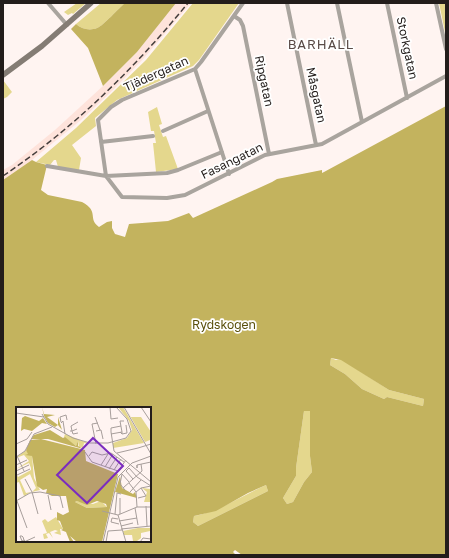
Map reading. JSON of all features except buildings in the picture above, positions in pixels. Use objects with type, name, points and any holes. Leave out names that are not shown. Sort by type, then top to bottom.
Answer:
[{"type":"street","points":[[48,3],[67,25]]},
{"type":"street","points":[[3,75],[42,46],[91,3]]},
{"type":"street","name":"Tjädergatan","points":[[106,176],[98,120],[122,100],[195,69],[243,3]]},
{"type":"street","name":"Måsgatan","points":[[287,3],[316,145]]},
{"type":"street","points":[[337,3],[362,122]]},
{"type":"street","name":"Storkgatan","points":[[387,3],[407,98]]},
{"type":"street","points":[[436,3],[446,49]]},
{"type":"street","name":"Ripgatan","points":[[234,16],[240,20],[243,26],[269,154]]},
{"type":"street","points":[[195,69],[229,174]]},
{"type":"street","name":"Fasangatan","points":[[106,176],[122,197],[167,198],[185,195],[269,154],[322,144],[446,76]]},
{"type":"street","points":[[163,131],[208,111]]},
{"type":"street","points":[[101,142],[153,136]]},
{"type":"street","points":[[46,166],[106,176],[167,173],[222,152]]},
{"type":"shaded area","points":[[77,3],[86,3],[73,14],[68,15],[64,12]]},
{"type":"shaded area","points":[[101,3],[125,3],[100,27],[86,29],[76,24]]},
{"type":"shaded area","points":[[176,3],[191,3],[144,58],[114,89],[81,120],[32,160],[3,180],[3,170],[12,165],[55,130],[103,86],[137,52]]},
{"type":"shaded area","points":[[193,3],[239,3],[199,60],[193,66],[117,100],[95,118],[96,126],[72,145],[81,158],[79,170],[58,167],[56,160],[54,160],[50,165],[36,162],[76,128],[146,60]]},
{"type":"shaded area","points":[[439,3],[446,3],[446,37]]},
{"type":"shaded area","points":[[3,80],[12,92],[3,99]]},
{"type":"shaded area","points":[[157,107],[162,124],[159,125],[163,137],[166,136],[178,169],[156,172],[153,143],[156,143],[154,131],[151,131],[148,112]]},
{"type":"shaded area","points":[[331,358],[336,360],[341,359],[389,390],[424,399],[423,406],[387,397],[384,399],[362,389],[345,374],[330,365]]},
{"type":"shaded area","points":[[304,411],[310,411],[310,456],[312,472],[304,482],[293,502],[287,504],[283,498],[296,476]]},
{"type":"shaded area","points":[[266,485],[268,491],[198,526],[193,522],[194,516],[212,511]]},
{"type":"green space","points":[[125,3],[176,3],[137,52],[103,86],[88,48],[71,29],[76,24],[86,29],[100,27]]},
{"type":"green space","name":"Rydskogen","points":[[446,106],[446,555],[242,555],[235,550],[233,552],[236,555],[3,555],[3,180],[32,160],[47,165],[41,190],[48,195],[82,202],[91,209],[94,221],[99,227],[112,221],[112,228],[115,234],[125,237],[129,224],[168,221],[189,213],[193,218],[277,179],[322,170],[322,173]],"holes":[[[331,358],[341,360],[389,390],[424,399],[423,406],[387,397],[384,399],[362,389],[345,374],[330,365]],[[304,411],[310,411],[310,456],[312,472],[304,482],[293,502],[287,504],[283,498],[296,476]],[[266,485],[268,491],[198,526],[193,522],[194,516],[216,511],[248,493]]]},
{"type":"railway","points":[[3,176],[54,138],[102,96],[146,51],[188,3]]},
{"type":"district","name":"BARHÄLL","points":[[321,44]]}]
